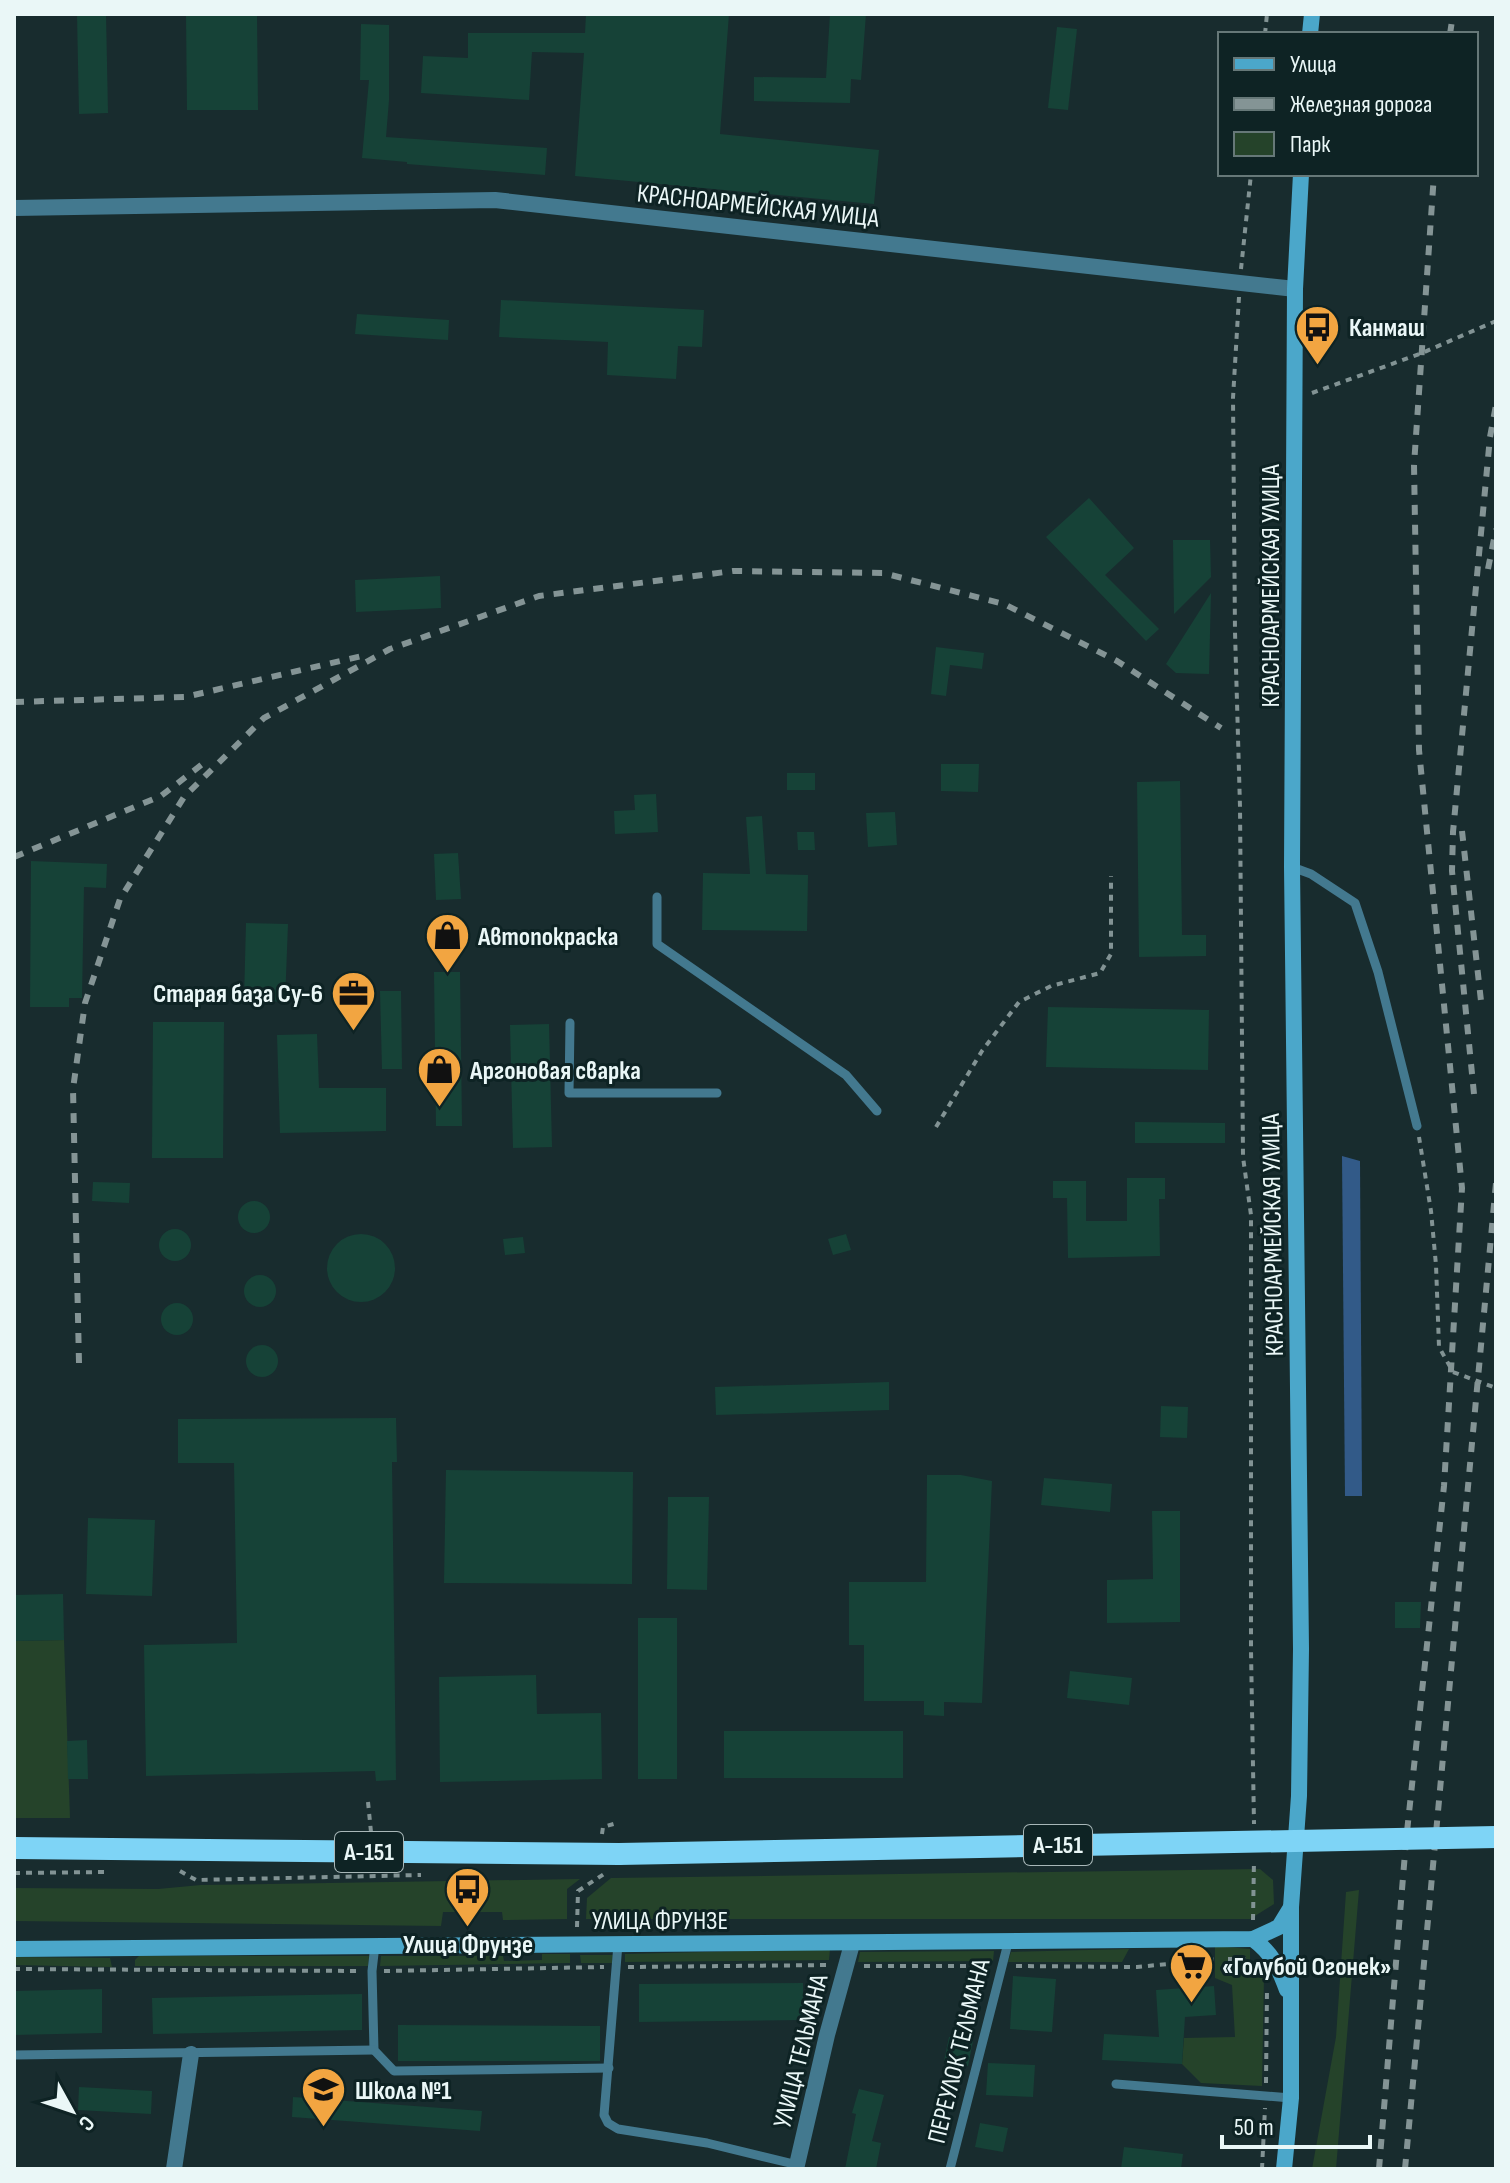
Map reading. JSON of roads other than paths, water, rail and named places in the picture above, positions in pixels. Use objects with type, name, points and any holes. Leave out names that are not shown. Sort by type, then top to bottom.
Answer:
[{"type":"highway","name":"А-151","points":[[14,1848],[619,1854],[1496,1837]]},
{"type":"main road","points":[[1295,289],[1301,176]]},
{"type":"main road","name":"КРАСНОАРМЕЙСКАЯ УЛИЦА","points":[[1284,2169],[1291,2098],[1291,1907],[1299,1796],[1301,1649],[1292,867],[1295,289]]},
{"type":"main road","points":[[1291,1907],[1279,1927],[1253,1939],[1267,1949],[1276,1961],[1291,2000]]},
{"type":"main road","name":"УЛИЦА ФРУНЗЕ","points":[[14,1949],[1253,1939]]},
{"type":"street","name":"КРАСНОАРМЕЙСКАЯ УЛИЦА","points":[[14,208],[495,200],[1295,289]]},
{"type":"street","name":"УЛИЦА ТЕЛЬМАНА","points":[[797,2167],[852,1944]]},
{"type":"street","points":[[174,2169],[191,2054]]},
{"type":"lane","points":[[1292,867],[1311,874],[1355,903],[1378,972],[1417,1126]]},
{"type":"lane","points":[[657,897],[657,944],[846,1075],[877,1111]]},
{"type":"lane","points":[[570,1023],[569,1093],[717,1093]]},
{"type":"lane","name":"ПЕРЕУЛОК ТЕЛЬМАНА","points":[[950,2169],[1008,1943]]},
{"type":"lane","points":[[618,1944],[619,1967],[604,2115],[608,2123],[618,2129],[707,2143],[797,2167]]},
{"type":"lane","points":[[375,1945],[372,1971],[374,2050],[394,2071],[609,2068]]},
{"type":"lane","points":[[14,2055],[374,2050]]},
{"type":"lane","points":[[1116,2084],[1291,2098]]},
{"type":"water","points":[[1342,1156],[1360,1161],[1362,1496],[1345,1496]]},
{"type":"railway","points":[[1450,32],[1453,14]]},
{"type":"railway","points":[[1379,2169],[1406,1841],[1444,1486],[1462,1188],[1419,750],[1414,465],[1434,176]]},
{"type":"railway","points":[[1474,1094],[1452,871],[1453,832],[1490,437],[1496,405]]},
{"type":"railway","points":[[1488,569],[1496,529]]},
{"type":"railway","points":[[79,1363],[73,1089],[85,1003],[120,899],[184,797],[264,718],[390,649],[539,596],[733,571],[883,573],[1004,604],[1117,661],[1221,728]]},
{"type":"railway","points":[[14,702],[185,697],[366,655]]},
{"type":"railway","points":[[14,857],[161,796],[209,759]]},
{"type":"railway","points":[[1462,831],[1481,1001]]},
{"type":"railway","points":[[1405,2169],[1496,1183]]},
{"type":"place","name":"Канмаш","points":[[1318,366]]},
{"type":"place","name":"Автопокраска","points":[[447,975]]},
{"type":"place","name":"Старая база Су-6","points":[[354,1032]]},
{"type":"place","name":"Аргоновая сварка","points":[[439,1109]]},
{"type":"place","name":"Улица Фрунзе","points":[[468,1928]]},
{"type":"place","name":"«Голубой Огонек»","points":[[1191,2005]]},
{"type":"place","name":"Школа №1","points":[[324,2129]]}]
